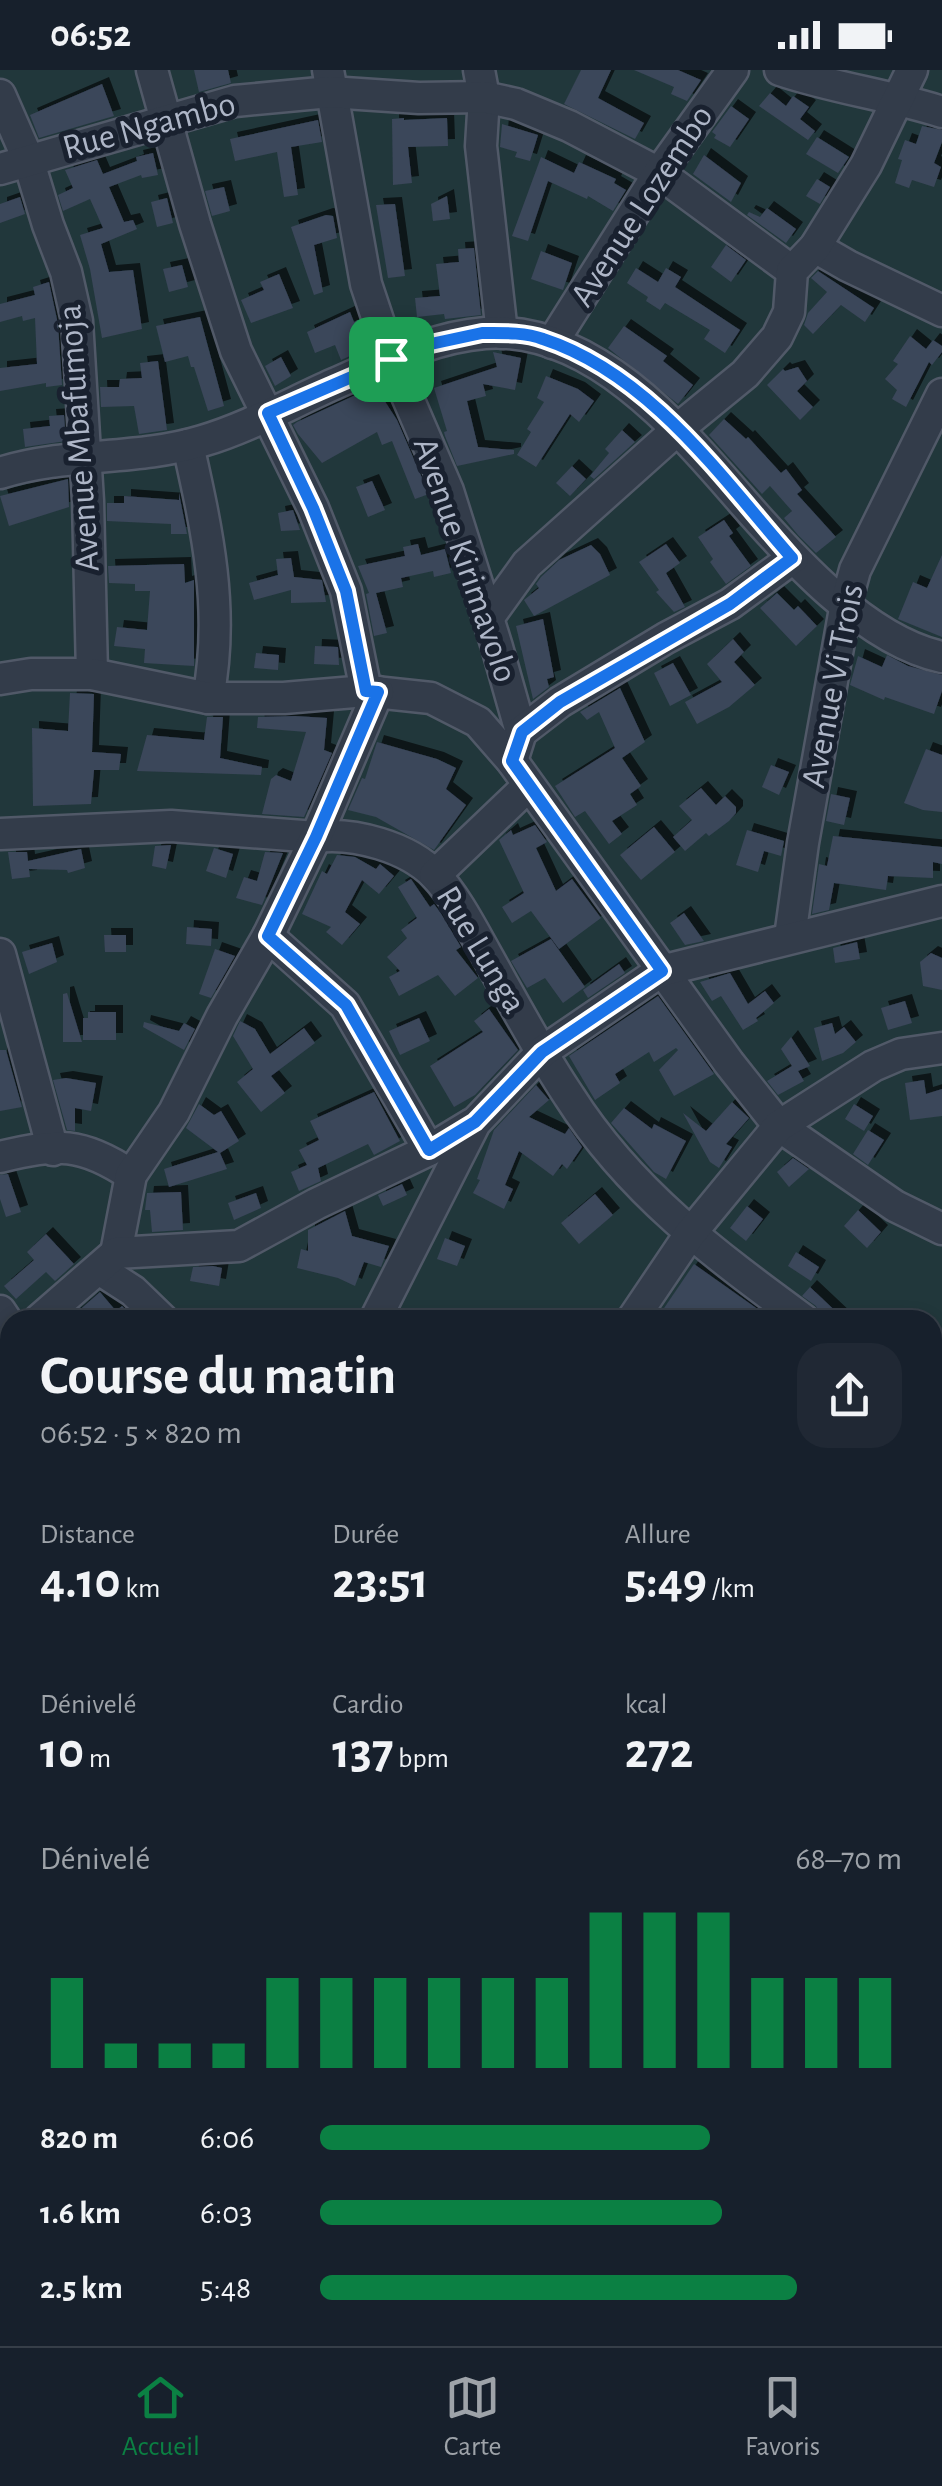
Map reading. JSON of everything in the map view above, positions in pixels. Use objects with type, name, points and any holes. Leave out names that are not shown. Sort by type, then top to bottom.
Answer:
[{"type":"street","points":[[50,1310],[107,1261],[132,1175],[174,1112],[268,936],[316,837],[372,692],[346,591],[313,508],[236,350],[152,70]]},
{"type":"street","name":"Avenue Lozembo","points":[[552,343],[659,173],[733,70]]},
{"type":"street","points":[[780,70],[942,112]]},
{"type":"street","points":[[488,618],[527,564],[745,374],[777,337],[789,312],[792,271],[815,246],[866,165],[912,70]]},
{"type":"street","name":"Rue Ngambo","points":[[14,164],[164,119],[329,81],[419,98],[482,84],[659,173],[792,271]]},
{"type":"street","name":"Avenue Kirimavolo","points":[[329,81],[366,284],[391,359],[448,491],[488,618],[522,732],[519,774]]},
{"type":"street","points":[[482,84],[481,146],[502,333]]},
{"type":"street","name":"Avenue Mbafumoja","points":[[0,95],[14,164],[66,272],[77,321],[92,674]]},
{"type":"street","points":[[815,246],[942,311]]},
{"type":"street","points":[[0,473],[188,445],[426,345],[482,333],[542,338],[606,368],[679,428],[822,587],[892,638],[942,657]]},
{"type":"street","name":"Avenue Vi Trois","points":[[790,937],[802,843],[855,570],[942,394]]},
{"type":"street","points":[[188,445],[215,594],[216,655],[208,698]]},
{"type":"street","points":[[522,732],[560,702],[730,604],[792,558]]},
{"type":"street","points":[[0,679],[32,674],[92,674],[208,698],[372,692],[431,698],[457,708],[478,722],[519,774],[729,1064],[780,1126],[895,1206],[942,1229]]},
{"type":"street","points":[[435,875],[519,774]]},
{"type":"street","name":"Rue Lunga","points":[[0,834],[171,826],[358,837],[392,850],[435,875],[598,1137],[657,1206],[791,1310]]},
{"type":"street","points":[[107,1261],[240,1246],[316,1204],[429,1150],[475,1122],[542,1052],[662,971],[942,901]]},
{"type":"street","points":[[268,936],[346,1005],[429,1150]]},
{"type":"street","points":[[0,954],[53,1150]]},
{"type":"street","points":[[639,1310],[690,1234],[780,1126],[873,1066],[901,1054],[942,1048]]},
{"type":"street","points":[[381,1310],[475,1122]]},
{"type":"street","points":[[0,1158],[78,1147],[103,1156],[132,1175]]},
{"type":"street","points":[[107,1261],[153,1310]]},
{"type":"green space","points":[[0,70],[942,70],[942,1310],[0,1310]]},
{"type":"building","points":[[194,70],[228,70],[231,83],[199,92]]},
{"type":"building","points":[[581,70],[611,70],[598,98],[644,123],[635,139],[564,104]]},
{"type":"building","points":[[634,70],[678,70],[701,80],[687,101],[671,94],[674,87]]},
{"type":"building","points":[[102,84],[114,116],[39,138],[30,115]]},
{"type":"building","points":[[770,93],[786,106],[793,96],[809,107],[800,119],[815,131],[808,140],[759,106]]},
{"type":"building","points":[[731,106],[749,119],[730,147],[714,138],[712,132]]},
{"type":"building","points":[[447,118],[448,146],[408,147],[412,183],[393,185],[392,119]]},
{"type":"building","points":[[318,120],[322,142],[291,147],[298,195],[284,197],[277,152],[235,161],[230,139]]},
{"type":"building","points":[[502,124],[538,135],[530,161],[500,147]]},
{"type":"building","points":[[922,126],[942,130],[934,163],[941,167],[934,187],[912,180],[909,188],[895,183],[902,160],[898,159],[905,140],[916,144]]},
{"type":"building","points":[[817,137],[849,157],[838,173],[806,154]]},
{"type":"building","points":[[153,153],[158,175],[141,175],[109,187],[124,222],[133,220],[137,229],[101,244],[109,272],[133,270],[142,329],[102,338],[80,235],[103,228],[90,199],[63,211],[58,195],[73,188],[65,170],[97,160],[103,174]]},
{"type":"building","points":[[704,155],[741,183],[731,202],[693,174]]},
{"type":"building","points":[[541,157],[574,173],[579,162],[616,179],[614,183],[626,190],[613,211],[588,196],[587,199],[548,181],[528,241],[512,236]]},
{"type":"building","points":[[817,179],[830,187],[820,204],[806,196]]},
{"type":"building","points":[[224,187],[230,211],[212,216],[205,191]]},
{"type":"building","points":[[447,196],[450,219],[433,221],[431,204]]},
{"type":"building","points":[[20,197],[25,214],[0,223],[0,204]]},
{"type":"building","points":[[167,198],[173,223],[157,227],[151,202]]},
{"type":"building","points":[[395,204],[405,276],[388,278],[376,205]]},
{"type":"building","points":[[767,208],[796,229],[786,243],[747,215],[749,212],[760,217]]},
{"type":"building","points":[[333,216],[337,238],[314,245],[323,292],[314,295],[291,227]]},
{"type":"building","points":[[726,245],[746,260],[731,282],[711,267]]},
{"type":"building","points":[[474,248],[481,315],[417,317],[415,298],[440,296],[436,264],[459,262],[458,249]]},
{"type":"building","points":[[541,251],[572,263],[563,290],[531,279]]},
{"type":"building","points":[[182,265],[188,287],[169,292],[163,269]]},
{"type":"building","points":[[636,268],[658,282],[666,268],[681,277],[675,287],[740,330],[725,353],[704,339],[710,330],[665,303],[660,310],[627,283]]},
{"type":"building","points":[[818,271],[874,308],[865,322],[841,305],[813,334],[804,325],[808,313],[827,292],[811,278]]},
{"type":"building","points":[[279,274],[293,308],[251,323],[241,300],[264,290],[260,282]]},
{"type":"building","points":[[49,282],[58,324],[62,385],[46,387],[46,383],[0,391],[0,368],[37,364],[35,318],[23,321],[22,316],[0,322],[0,304],[35,295],[33,287]]},
{"type":"building","points":[[350,312],[354,322],[358,320],[368,348],[341,360],[335,345],[315,353],[307,332]]},
{"type":"building","points":[[200,317],[224,406],[208,411],[188,356],[165,362],[156,326]]},
{"type":"building","points":[[624,326],[667,356],[663,361],[693,385],[678,404],[608,348]]},
{"type":"building","points":[[910,336],[926,349],[933,340],[942,346],[942,352],[932,365],[929,362],[906,407],[892,399],[897,390],[885,379],[898,364],[893,361]]},
{"type":"building","points":[[493,352],[521,358],[515,390],[483,384],[486,396],[467,401],[478,447],[514,450],[514,454],[457,466],[445,436],[447,431],[434,388],[497,367]]},
{"type":"building","points":[[281,357],[291,376],[275,386],[265,366]]},
{"type":"building","points":[[158,361],[167,430],[139,434],[134,406],[101,407],[100,387],[119,387],[120,379],[142,378],[140,363]]},
{"type":"building","points":[[798,367],[807,381],[797,391],[813,407],[800,420],[767,385],[783,369]]},
{"type":"building","points":[[546,376],[578,389],[594,401],[579,422],[570,414],[536,467],[517,455],[544,402],[537,398]]},
{"type":"building","points":[[375,386],[397,420],[429,494],[415,499],[392,441],[382,445],[377,432],[322,463],[293,425]]},
{"type":"building","points":[[64,415],[66,441],[25,447],[23,429],[50,426],[49,416]]},
{"type":"building","points":[[724,419],[748,437],[781,473],[786,469],[802,490],[797,494],[836,537],[816,553],[798,535],[784,518],[792,511],[770,486],[762,494],[709,435]]},
{"type":"building","points":[[622,430],[635,442],[594,479],[590,476],[609,453],[605,449]]},
{"type":"building","points":[[572,466],[586,479],[570,496],[556,483]]},
{"type":"building","points":[[68,479],[69,507],[9,526],[0,496]]},
{"type":"building","points":[[372,481],[385,510],[368,517],[356,487]]},
{"type":"building","points":[[179,493],[187,534],[171,534],[171,524],[107,521],[107,503],[124,503],[124,496],[179,500]]},
{"type":"building","points":[[293,510],[300,530],[281,531],[278,513]]},
{"type":"building","points":[[724,520],[733,533],[729,536],[751,566],[726,584],[698,537]]},
{"type":"building","points":[[418,544],[421,555],[445,549],[451,573],[434,577],[433,571],[401,578],[403,587],[376,593],[387,633],[374,636],[366,594],[369,593],[358,566],[405,556],[403,547]]},
{"type":"building","points":[[666,544],[680,563],[666,573],[685,607],[674,612],[656,592],[659,590],[639,562]]},
{"type":"building","points":[[591,545],[610,575],[534,616],[524,600],[539,588],[536,584],[541,577],[559,560]]},
{"type":"building","points":[[942,555],[942,637],[898,619],[913,582],[927,588]]},
{"type":"building","points":[[291,558],[294,577],[322,580],[326,602],[291,603],[291,590],[254,600],[249,583],[278,575],[276,559]]},
{"type":"building","points":[[184,564],[185,583],[194,580],[194,666],[144,663],[145,649],[114,646],[117,627],[147,630],[150,591],[135,591],[135,584],[109,583],[108,566]]},
{"type":"building","points":[[777,593],[794,610],[798,606],[817,626],[796,646],[760,608]]},
{"type":"building","points":[[543,619],[554,677],[547,679],[549,687],[533,699],[516,626]]},
{"type":"building","points":[[733,639],[744,652],[734,662],[755,685],[729,707],[697,724],[685,702],[722,682],[707,664]]},
{"type":"building","points":[[315,646],[338,647],[339,665],[314,664]]},
{"type":"building","points":[[256,653],[279,655],[278,670],[254,668]]},
{"type":"building","points":[[887,655],[908,666],[942,675],[942,691],[934,714],[885,697],[884,700],[850,685],[858,656],[882,667]]},
{"type":"building","points":[[673,663],[691,695],[670,706],[654,673]]},
{"type":"building","points":[[620,688],[645,742],[622,758],[641,786],[630,794],[637,805],[612,821],[622,834],[609,844],[585,811],[575,817],[555,786],[615,748],[599,712],[587,720],[580,712]]},
{"type":"building","points":[[70,693],[94,694],[92,752],[121,754],[119,770],[94,770],[91,804],[33,806],[32,728],[68,731]]},
{"type":"building","points":[[207,717],[223,717],[220,758],[262,767],[261,775],[137,771],[147,735],[204,740]]},
{"type":"building","points":[[258,717],[327,718],[324,750],[332,753],[304,817],[262,814],[271,779],[276,775],[291,781],[306,732],[257,728]]},
{"type":"building","points":[[377,742],[456,768],[446,789],[466,805],[434,850],[376,817],[348,810],[362,778],[365,779]]},
{"type":"building","points":[[926,749],[942,755],[942,812],[904,803]]},
{"type":"building","points":[[771,765],[789,772],[779,795],[762,787]]},
{"type":"building","points":[[701,788],[716,805],[725,796],[736,807],[736,813],[685,851],[673,837],[692,820],[679,806]]},
{"type":"building","points":[[831,794],[850,798],[844,825],[826,821]]},
{"type":"building","points":[[535,825],[547,842],[536,848],[556,891],[572,879],[601,918],[559,949],[531,911],[512,923],[502,907],[524,893],[499,840],[511,830],[513,835]]},
{"type":"building","points":[[654,827],[675,852],[641,880],[620,855]]},
{"type":"building","points":[[747,830],[784,841],[781,856],[764,851],[758,872],[736,865]]},
{"type":"building","points":[[833,836],[942,847],[942,864],[933,862],[933,878],[888,876],[886,890],[834,883],[829,910],[812,914],[819,864],[827,866]]},
{"type":"building","points":[[171,845],[166,869],[152,866],[155,846]]},
{"type":"building","points":[[214,848],[233,854],[226,878],[206,871]]},
{"type":"building","points":[[81,849],[85,868],[68,873],[29,869],[30,877],[12,879],[8,852],[27,852],[28,861]]},
{"type":"building","points":[[265,852],[283,853],[262,905],[236,898],[244,877],[257,881]]},
{"type":"building","points":[[337,855],[355,857],[376,869],[380,864],[394,876],[379,894],[362,880],[345,912],[360,924],[342,945],[326,932],[331,927],[302,914],[322,871],[327,874]]},
{"type":"building","points":[[411,879],[430,907],[434,904],[440,912],[461,947],[456,950],[478,978],[455,996],[438,975],[399,996],[389,977],[400,971],[387,957],[407,938],[401,930],[417,918],[398,887]]},
{"type":"building","points":[[684,913],[704,941],[685,945],[670,923]]},
{"type":"building","points":[[187,927],[212,929],[211,946],[186,944]]},
{"type":"building","points":[[104,935],[126,935],[126,952],[105,952]]},
{"type":"building","points":[[551,939],[585,987],[563,1003],[545,978],[527,988],[511,961]]},
{"type":"building","points":[[857,942],[860,959],[835,963],[833,948]]},
{"type":"building","points":[[52,943],[57,962],[29,974],[22,952]]},
{"type":"building","points":[[215,949],[235,956],[211,998],[199,994]]},
{"type":"building","points":[[931,953],[942,958],[942,990],[923,986],[920,962]]},
{"type":"building","points":[[619,964],[625,973],[588,998],[583,990]]},
{"type":"building","points":[[730,973],[748,1004],[765,991],[774,1003],[756,1018],[758,1021],[743,1030],[721,996],[712,1001],[700,982]]},
{"type":"building","points":[[67,993],[82,1042],[63,1042],[63,994]]},
{"type":"building","points":[[658,996],[714,1074],[674,1096],[659,1070],[678,1050],[654,1062],[649,1052],[615,1074],[620,1083],[595,1100],[569,1056]]},
{"type":"building","points":[[905,1001],[912,1023],[888,1030],[881,1008]]},
{"type":"building","points":[[489,1009],[518,1050],[475,1095],[454,1107],[430,1066],[483,1032],[474,1021]]},
{"type":"building","points":[[88,1012],[116,1012],[116,1040],[83,1040],[83,1018],[88,1018]]},
{"type":"building","points":[[419,1018],[430,1041],[400,1055],[389,1031]]},
{"type":"building","points":[[240,1021],[255,1029],[270,1054],[304,1028],[315,1043],[271,1076],[285,1093],[261,1112],[237,1082],[253,1069],[233,1036]]},
{"type":"building","points":[[144,1022],[179,1031],[184,1023],[195,1029],[184,1050],[143,1027]]},
{"type":"building","points":[[832,1023],[835,1034],[844,1027],[856,1042],[843,1053],[822,1061],[814,1028]]},
{"type":"building","points":[[791,1037],[810,1066],[798,1071],[804,1081],[778,1095],[767,1081],[792,1066],[781,1049]]},
{"type":"building","points":[[0,1050],[6,1050],[22,1107],[0,1111]]},
{"type":"building","points":[[53,1080],[96,1083],[91,1111],[75,1108],[75,1131],[67,1130]]},
{"type":"building","points":[[924,1080],[926,1094],[942,1089],[942,1116],[910,1120],[905,1083]]},
{"type":"building","points":[[536,1085],[549,1100],[529,1117],[565,1134],[569,1128],[582,1147],[567,1169],[562,1164],[553,1176],[519,1151],[505,1185],[513,1189],[504,1209],[473,1193],[494,1130]]},
{"type":"building","points":[[374,1092],[400,1141],[374,1155],[368,1144],[318,1168],[321,1181],[299,1191],[291,1172],[307,1165],[299,1150],[319,1140],[310,1121]]},
{"type":"building","points":[[732,1102],[749,1118],[726,1144],[732,1147],[719,1168],[710,1162],[683,1113],[706,1131]]},
{"type":"building","points":[[199,1104],[214,1115],[221,1111],[239,1141],[220,1153],[227,1169],[169,1187],[164,1169],[218,1152],[186,1128]]},
{"type":"building","points":[[854,1104],[873,1116],[864,1131],[845,1119]]},
{"type":"building","points":[[624,1108],[652,1129],[654,1124],[686,1141],[666,1179],[654,1172],[611,1123]]},
{"type":"building","points":[[868,1130],[884,1140],[868,1165],[853,1154]]},
{"type":"building","points":[[793,1158],[809,1169],[789,1187],[777,1172]]},
{"type":"building","points":[[8,1174],[21,1212],[6,1217],[0,1199],[0,1175]]},
{"type":"building","points":[[402,1184],[407,1195],[383,1206],[378,1195]]},
{"type":"building","points":[[181,1192],[183,1230],[152,1232],[150,1210],[145,1210],[147,1193]]},
{"type":"building","points":[[256,1193],[261,1208],[234,1220],[228,1203]]},
{"type":"building","points":[[595,1194],[613,1215],[579,1244],[561,1223]]},
{"type":"building","points":[[747,1206],[763,1219],[746,1241],[730,1228]]},
{"type":"building","points":[[858,1210],[881,1232],[867,1248],[844,1226]]},
{"type":"building","points":[[345,1211],[352,1236],[389,1246],[381,1267],[364,1262],[355,1286],[297,1268],[301,1249],[308,1251],[308,1230]]},
{"type":"building","points":[[46,1234],[74,1264],[55,1281],[46,1272],[16,1299],[4,1286],[34,1260],[27,1252]]},
{"type":"building","points":[[445,1238],[465,1246],[457,1266],[437,1259]]},
{"type":"building","points":[[796,1252],[819,1267],[811,1281],[788,1266]]},
{"type":"building","points":[[694,1264],[759,1310],[663,1310]]},
{"type":"building","points":[[193,1267],[222,1268],[219,1286],[190,1281]]},
{"type":"building","points":[[810,1287],[834,1310],[818,1310],[802,1296]]},
{"type":"building","points":[[100,1292],[115,1310],[79,1310]]},
{"type":"route","points":[[482,333],[502,333],[542,338],[606,368],[679,428],[792,558],[730,604],[560,702],[522,732],[512,761],[662,971],[542,1052],[475,1122],[429,1150],[346,1005],[268,936],[316,837],[378,692],[366,691],[346,591],[313,508],[268,413],[391,359],[426,345],[482,333]]}]
